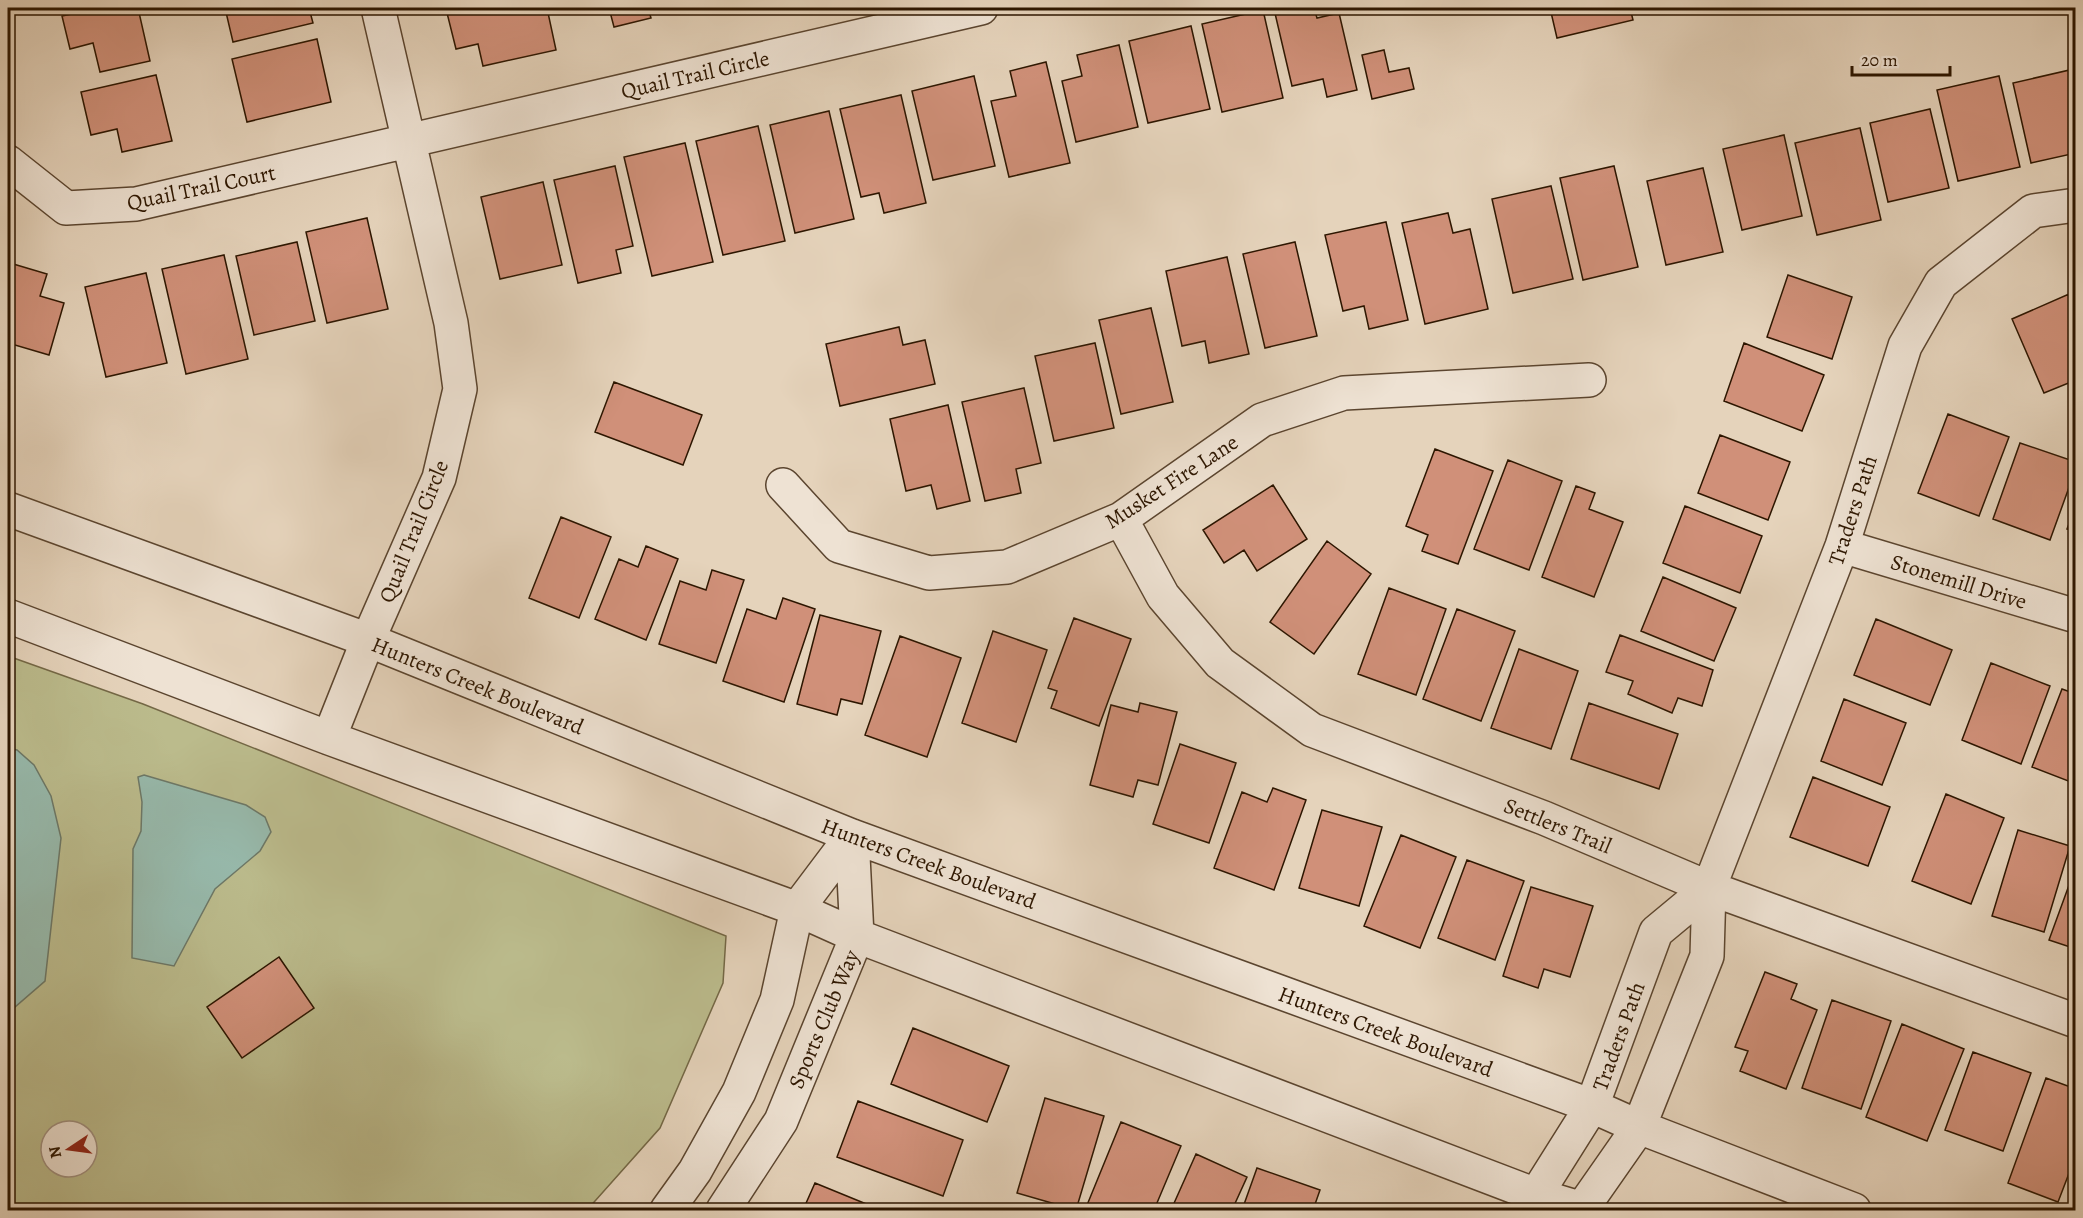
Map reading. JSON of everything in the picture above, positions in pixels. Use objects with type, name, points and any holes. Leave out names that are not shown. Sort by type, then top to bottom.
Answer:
[{"type":"street","name":"Quail Trail Circle","points":[[329,738],[368,640],[439,478],[460,389],[451,323],[378,8]]},
{"type":"street","name":"Quail Trail Circle","points":[[408,141],[981,8]]},
{"type":"street","name":"Quail Trail Court","points":[[8,162],[66,208],[77,208],[136,204],[408,141]]},
{"type":"street","name":"Traders Path","points":[[1583,1210],[1640,1127],[1707,956],[1709,888],[1842,546],[1905,346],[1941,283],[2032,211],[2076,205]]},
{"type":"street","name":"Musket Fire Lane","points":[[783,485],[839,546],[929,573],[1007,567],[1121,519],[1262,420],[1344,393],[1589,380]]},
{"type":"street","name":"Hunters Creek Boulevard","points":[[8,509],[368,640],[852,836],[1592,1106],[1640,1127],[1854,1210]]},
{"type":"street","name":"Settlers Trail","points":[[1121,519],[1163,596],[1220,663],[1312,730],[1544,818],[1709,888],[2076,1021]]},
{"type":"street","name":"Stonemill Drive","points":[[1842,546],[2076,616]]},
{"type":"street","points":[[8,615],[329,738],[797,909],[857,936],[1533,1203],[1583,1210]]},
{"type":"street","points":[[667,1210],[695,1171],[739,1092],[777,1000],[797,909],[852,836]]},
{"type":"street","name":"Sports Club Way","points":[[723,1210],[781,1121],[857,936],[852,836]]},
{"type":"street","name":"Traders Path","points":[[1533,1203],[1592,1106],[1656,932],[1709,888]]},
{"type":"green space","points":[[8,656],[143,704],[726,936],[723,983],[660,1128],[587,1210],[8,1210]]},
{"type":"shaded area","points":[[8,748],[17,750],[34,765],[51,796],[61,838],[45,981],[8,1013]]},
{"type":"shaded area","points":[[144,775],[246,805],[265,817],[271,832],[260,851],[215,889],[174,966],[132,958],[133,849],[141,831],[142,802],[138,777]]},
{"type":"building","points":[[101,8],[138,8],[150,61],[100,72],[93,43],[70,49],[62,16]]},
{"type":"building","points":[[225,8],[309,8],[313,23],[233,42]]},
{"type":"building","points":[[547,8],[556,50],[483,66],[478,44],[456,49],[446,9]]},
{"type":"building","points":[[609,8],[648,8],[651,18],[614,27]]},
{"type":"building","points":[[1314,8],[1317,18],[1339,13],[1357,90],[1327,97],[1323,79],[1292,86],[1274,9]]},
{"type":"building","points":[[1550,8],[1630,8],[1633,20],[1557,38]]},
{"type":"building","points":[[1263,10],[1283,98],[1222,112],[1202,24]]},
{"type":"building","points":[[1191,26],[1210,109],[1148,123],[1129,41]]},
{"type":"building","points":[[317,39],[331,102],[247,122],[232,59]]},
{"type":"building","points":[[1119,45],[1138,127],[1076,142],[1062,81],[1082,76],[1077,55]]},
{"type":"building","points":[[1384,50],[1389,72],[1409,68],[1414,89],[1372,99],[1362,55]]},
{"type":"building","points":[[1046,62],[1070,163],[1009,177],[991,101],[1016,96],[1010,71]]},
{"type":"building","points":[[2074,69],[2076,76],[2076,153],[2031,163],[2013,83]]},
{"type":"building","points":[[156,75],[172,141],[122,152],[117,129],[91,135],[81,92]]},
{"type":"building","points":[[974,76],[995,166],[933,180],[912,91]]},
{"type":"building","points":[[1999,76],[2020,167],[1958,181],[1937,90]]},
{"type":"building","points":[[901,95],[926,203],[884,213],[879,193],[861,197],[840,109]]},
{"type":"building","points":[[1930,109],[1949,188],[1888,202],[1870,123]]},
{"type":"building","points":[[829,111],[854,219],[795,233],[770,125]]},
{"type":"building","points":[[758,126],[785,241],[723,255],[696,141]]},
{"type":"building","points":[[1860,128],[1881,220],[1817,235],[1795,143]]},
{"type":"building","points":[[1784,135],[1802,216],[1742,230],[1723,149]]},
{"type":"building","points":[[685,143],[713,262],[652,276],[624,157]]},
{"type":"building","points":[[615,166],[633,246],[616,250],[621,273],[578,283],[554,180]]},
{"type":"building","points":[[1614,166],[1638,267],[1583,280],[1560,178]]},
{"type":"building","points":[[1703,168],[1723,252],[1666,265],[1647,181]]},
{"type":"building","points":[[543,182],[562,265],[500,279],[481,197]]},
{"type":"building","points":[[1551,186],[1573,279],[1513,293],[1492,199]]},
{"type":"building","points":[[1448,213],[1453,233],[1470,229],[1488,309],[1425,324],[1402,223]]},
{"type":"building","points":[[367,218],[388,309],[327,323],[306,232]]},
{"type":"building","points":[[1386,222],[1408,320],[1369,329],[1364,306],[1343,311],[1325,235]]},
{"type":"building","points":[[297,242],[315,321],[254,335],[236,256]]},
{"type":"building","points":[[1295,242],[1317,336],[1265,348],[1243,254]]},
{"type":"building","points":[[224,255],[248,359],[186,374],[162,269]]},
{"type":"building","points":[[1227,257],[1249,354],[1209,363],[1205,341],[1182,346],[1166,271]]},
{"type":"building","points":[[10,263],[47,274],[40,296],[64,303],[49,355],[8,343],[8,270]]},
{"type":"building","points":[[146,273],[167,363],[106,377],[85,287]]},
{"type":"building","points":[[1788,275],[1852,297],[1832,359],[1767,337]]},
{"type":"building","points":[[2069,294],[2076,310],[2076,380],[2044,393],[2012,319]]},
{"type":"building","points":[[1151,308],[1173,402],[1121,414],[1099,320]]},
{"type":"building","points":[[899,327],[903,345],[925,340],[935,384],[840,406],[826,344]]},
{"type":"building","points":[[1095,343],[1114,428],[1054,441],[1035,356]]},
{"type":"building","points":[[1744,343],[1824,375],[1802,431],[1724,401]]},
{"type":"building","points":[[614,382],[702,415],[683,465],[595,432]]},
{"type":"building","points":[[1024,388],[1041,463],[1016,469],[1021,493],[985,501],[962,402]]},
{"type":"building","points":[[948,405],[970,501],[937,509],[931,485],[906,491],[890,419]]},
{"type":"building","points":[[1948,414],[2009,437],[1979,516],[1918,493]]},
{"type":"building","points":[[1720,435],[1790,462],[1768,520],[1698,493]]},
{"type":"building","points":[[2020,443],[2076,462],[2076,468],[2050,540],[1993,519]]},
{"type":"building","points":[[1435,449],[1493,471],[1458,564],[1422,551],[1428,535],[1406,526]]},
{"type":"building","points":[[1508,460],[1562,481],[1529,570],[1474,549]]},
{"type":"building","points":[[1273,485],[1307,539],[1257,571],[1244,550],[1224,563],[1203,530]]},
{"type":"building","points":[[1576,486],[1595,493],[1589,509],[1623,522],[1594,597],[1542,577]]},
{"type":"building","points":[[2076,505],[2076,532],[2067,529]]},
{"type":"building","points":[[1685,506],[1762,536],[1740,593],[1663,563]]},
{"type":"building","points":[[561,517],[611,537],[579,618],[529,598]]},
{"type":"building","points":[[1327,541],[1371,574],[1314,654],[1270,622]]},
{"type":"building","points":[[646,546],[678,559],[646,640],[595,619],[619,559],[638,567]]},
{"type":"building","points":[[712,570],[744,580],[716,663],[659,644],[680,581],[706,590]]},
{"type":"building","points":[[1663,577],[1736,608],[1714,661],[1641,631]]},
{"type":"building","points":[[1389,588],[1446,609],[1416,695],[1358,674]]},
{"type":"building","points":[[783,598],[815,609],[784,702],[723,681],[747,609],[776,619]]},
{"type":"building","points":[[1457,609],[1515,631],[1481,721],[1423,699]]},
{"type":"building","points":[[820,615],[881,631],[862,704],[841,699],[837,715],[797,704]]},
{"type":"building","points":[[1074,618],[1131,639],[1099,726],[1051,708],[1057,691],[1048,688]]},
{"type":"building","points":[[1876,619],[1952,650],[1930,705],[1854,675]]},
{"type":"building","points":[[993,631],[1047,650],[1016,742],[962,723]]},
{"type":"building","points":[[1620,635],[1713,670],[1702,706],[1678,698],[1672,713],[1628,694],[1633,681],[1606,672]]},
{"type":"building","points":[[900,636],[961,658],[927,757],[865,735]]},
{"type":"building","points":[[1519,649],[1578,671],[1551,749],[1491,728]]},
{"type":"building","points":[[1991,663],[2050,686],[2021,764],[1962,740]]},
{"type":"building","points":[[2062,689],[2076,694],[2076,784],[2032,767]]},
{"type":"building","points":[[1844,699],[1906,723],[1882,785],[1821,761]]},
{"type":"building","points":[[1140,703],[1177,712],[1158,785],[1138,780],[1133,797],[1090,785],[1111,705],[1138,712]]},
{"type":"building","points":[[1589,703],[1678,734],[1659,789],[1571,759]]},
{"type":"building","points":[[1180,744],[1236,763],[1209,843],[1153,824]]},
{"type":"building","points":[[1813,777],[1890,807],[1868,866],[1790,837]]},
{"type":"building","points":[[1273,788],[1306,800],[1274,890],[1214,868],[1242,792],[1267,802]]},
{"type":"building","points":[[1946,794],[2004,818],[1971,904],[1912,881]]},
{"type":"building","points":[[1322,810],[1382,827],[1359,906],[1299,888]]},
{"type":"building","points":[[2018,830],[2070,846],[2044,932],[1992,916]]},
{"type":"building","points":[[1401,835],[1456,857],[1420,948],[1364,926]]},
{"type":"building","points":[[1467,860],[1524,881],[1495,960],[1438,938]]},
{"type":"building","points":[[2076,866],[2076,949],[2049,940]]},
{"type":"building","points":[[1531,887],[1593,906],[1570,977],[1544,969],[1538,988],[1503,976]]},
{"type":"building","points":[[279,957],[314,1008],[242,1058],[207,1007]]},
{"type":"building","points":[[1765,972],[1797,984],[1791,999],[1817,1010],[1786,1089],[1740,1071],[1748,1051],[1735,1047]]},
{"type":"building","points":[[1832,1000],[1891,1021],[1861,1109],[1802,1088]]},
{"type":"building","points":[[1902,1024],[1964,1049],[1927,1141],[1866,1117]]},
{"type":"building","points":[[913,1028],[1009,1066],[987,1122],[891,1084]]},
{"type":"building","points":[[1973,1052],[2031,1073],[2003,1151],[1945,1130]]},
{"type":"building","points":[[2046,1078],[2076,1089],[2076,1155],[2058,1202],[2008,1183]]},
{"type":"building","points":[[1045,1098],[1104,1116],[1076,1210],[1017,1193]]},
{"type":"building","points":[[858,1101],[963,1140],[943,1196],[837,1157]]},
{"type":"building","points":[[1121,1122],[1181,1146],[1154,1210],[1085,1210]]},
{"type":"building","points":[[1196,1154],[1247,1177],[1232,1210],[1171,1210]]},
{"type":"building","points":[[1257,1168],[1320,1190],[1313,1210],[1242,1210]]},
{"type":"building","points":[[815,1183],[881,1210],[803,1210]]},
{"type":"building","points":[[8,1201],[20,1207],[28,1210],[8,1210]]}]
